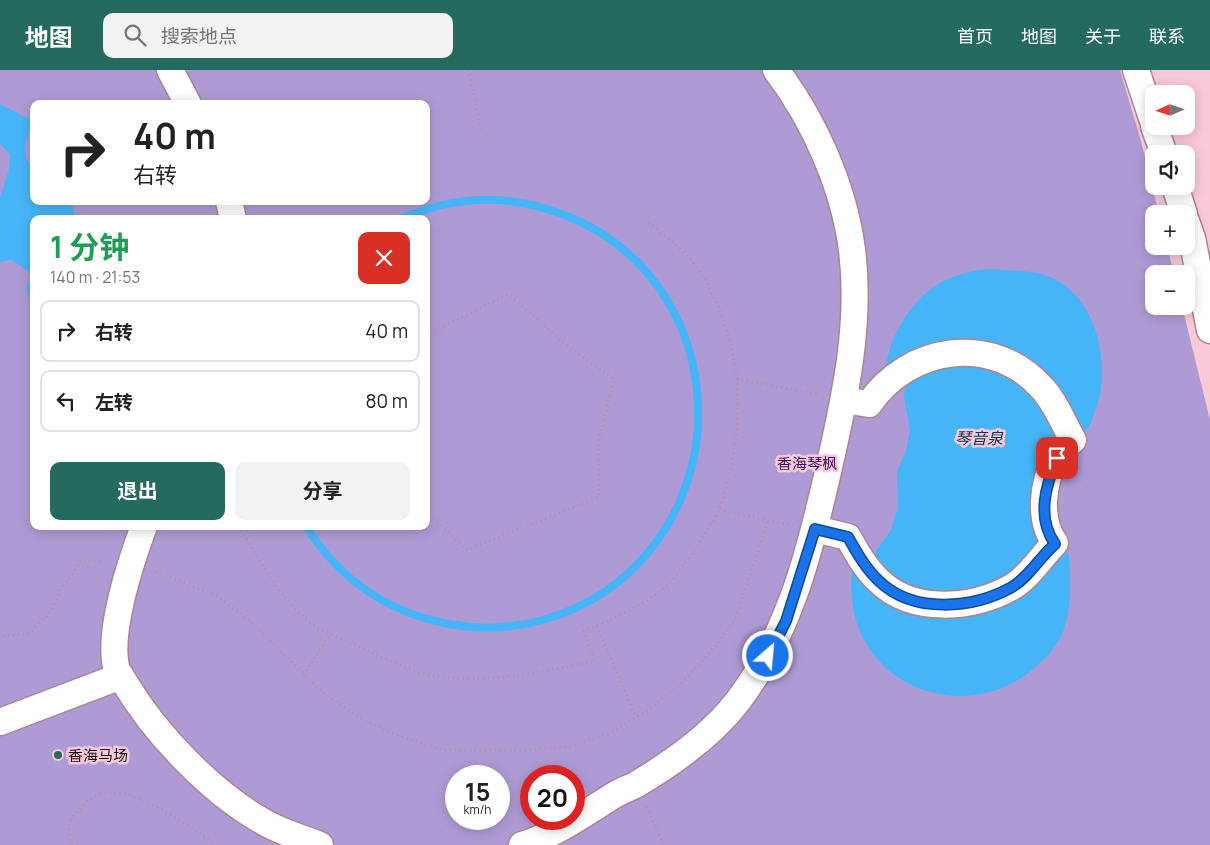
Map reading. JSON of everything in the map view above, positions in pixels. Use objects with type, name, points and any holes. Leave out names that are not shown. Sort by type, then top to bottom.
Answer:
[{"type":"street","points":[[170,70],[186,100]]},
{"type":"street","points":[[522,845],[560,829],[636,784],[676,758],[714,728],[756,676],[786,621],[815,529],[844,400],[855,305],[852,249],[841,203],[820,142],[798,99],[776,70]]},
{"type":"street","points":[[1136,70],[1145,98]]},
{"type":"street","points":[[1195,253],[1210,330]]},
{"type":"street","points":[[815,529],[848,537],[874,575],[897,595],[938,606],[977,600],[1013,586],[1055,544],[1045,519],[1046,489],[1057,458],[1073,440],[1042,387],[1022,371],[1002,359],[971,352],[949,354],[923,359],[908,367],[888,381],[869,404],[844,400]]},
{"type":"street","points":[[142,530],[130,562],[121,603],[116,640],[116,668],[134,698],[161,732],[201,775],[264,822],[320,845]]},
{"type":"street","points":[[0,722],[121,676]]},
{"type":"path","points":[[468,70],[476,98],[481,134]]},
{"type":"path","points":[[241,530],[259,561],[286,596],[309,621],[389,661],[429,675],[500,677],[595,661],[584,631],[619,616],[669,584],[719,510],[732,465],[738,421],[737,379],[730,339],[714,296],[692,261],[647,222]]},
{"type":"path","points":[[430,333],[509,294],[565,344],[614,379],[598,444],[599,496],[467,550],[430,515]]},
{"type":"path","points":[[737,379],[844,400]]},
{"type":"path","points":[[719,510],[815,529]]},
{"type":"path","points":[[3,636],[30,633],[51,612],[63,586],[82,560],[130,562],[216,595],[248,619],[322,692],[359,717],[396,735],[444,750],[519,750],[572,746],[608,734],[636,718],[681,684],[714,648],[735,619],[768,521]]},
{"type":"path","points":[[597,626],[636,718]]},
{"type":"path","points":[[303,675],[331,633]]},
{"type":"path","points":[[636,784],[664,845]]},
{"type":"path","points":[[72,845],[68,837],[70,819],[93,797],[112,793],[139,797],[174,816],[209,840],[213,845]]},
{"type":"green space","name":"香海琴枫","points":[[0,70],[1120,70],[1145,157],[1145,195],[1154,195],[1157,205],[1145,205],[1145,255],[1169,255],[1172,265],[1145,265],[1145,315],[1184,315],[1210,420],[1210,845],[0,845]]},
{"type":"water","points":[[0,104],[30,119],[25,152],[30,165],[30,205],[72,205],[74,209],[74,215],[30,215],[30,276],[28,271],[12,260],[0,262],[0,198],[9,169],[10,154],[0,144]]},
{"type":"water","points":[[993,269],[1033,272],[1056,280],[1071,291],[1083,305],[1092,321],[1098,340],[1102,379],[1094,414],[1089,427],[1083,433],[1017,356],[886,377],[889,350],[894,337],[909,311],[919,300],[940,283],[952,277],[972,271]]},
{"type":"water","points":[[30,280],[30,297],[29,297],[26,287]]},
{"type":"water","name":"琴音泉","points":[[933,366],[993,366],[1026,386],[1062,438],[1044,541],[1014,574],[977,589],[919,592],[892,579],[876,559],[876,551],[891,530],[898,507],[897,471],[906,451],[910,430],[904,397],[905,389],[909,383]]},
{"type":"water","points":[[1054,552],[1068,553],[1069,557],[1069,607],[1061,636],[1052,651],[1032,670],[1010,684],[986,693],[962,696],[937,694],[914,686],[893,674],[875,656],[857,625],[852,596],[851,577],[853,559],[929,614]]},
{"type":"waterway","points":[[309,530],[321,548],[356,583],[376,597],[398,608],[421,617],[445,623],[471,627],[506,627],[559,615],[606,591],[651,549],[681,499],[696,445],[697,389],[684,334],[657,285],[616,244],[562,214],[539,207],[503,200],[478,200],[457,202],[411,215]]},
{"type":"place","name":"香海马场","points":[[58,755]]},
{"type":"route","points":[[768,656],[786,621],[815,529],[848,537],[863,561],[879,581],[897,595],[938,606],[977,600],[994,595],[1013,586],[1055,544],[1048,531],[1044,502],[1050,474],[1057,458]]}]
